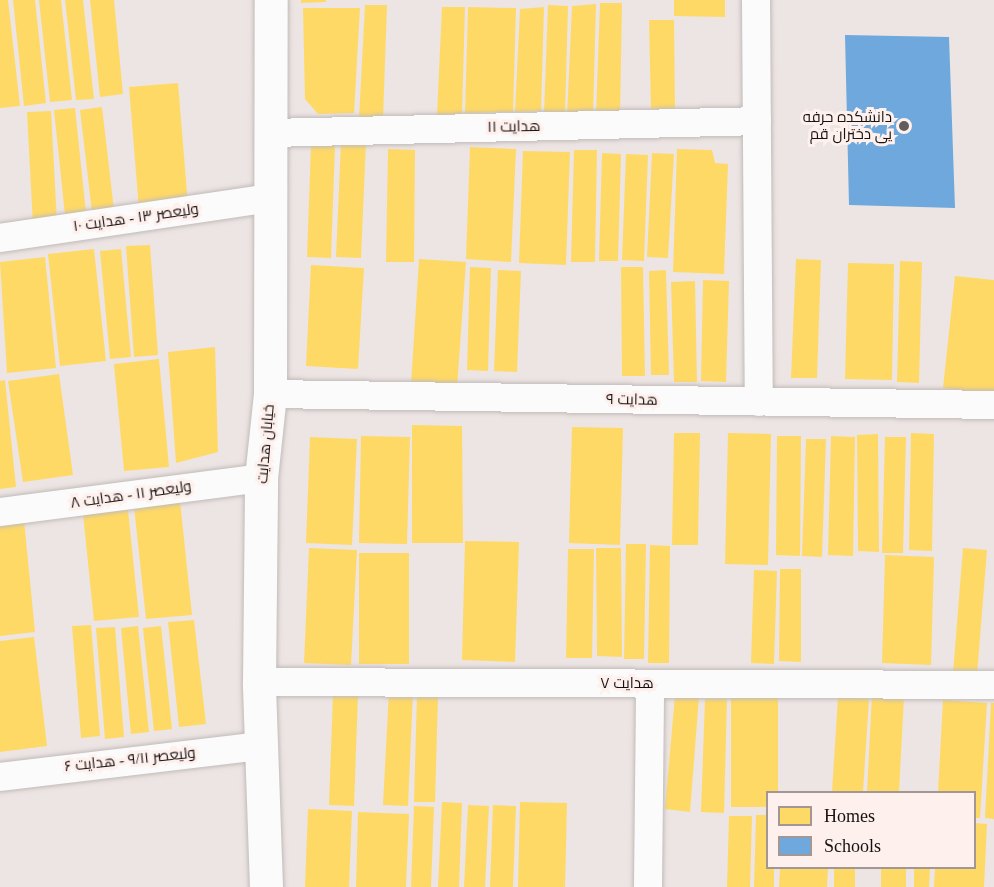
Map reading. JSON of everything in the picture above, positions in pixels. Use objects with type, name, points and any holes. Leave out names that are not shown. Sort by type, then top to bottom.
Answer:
[{"type":"street","name":"خیابان هدایت","points":[[266,887],[259,682],[261,478],[270,394],[271,0]]},
{"type":"street","points":[[756,0],[759,402]]},
{"type":"street","name":"هدایت ۱۱","points":[[271,133],[757,121]]},
{"type":"street","name":"ولیعصر ۱۳ - هدایت ۱۰","points":[[0,238],[271,198]]},
{"type":"street","name":"هدایت ۹","points":[[270,394],[994,405]]},
{"type":"street","name":"ولیعصر ۱۱ - هدایت ۸","points":[[0,512],[261,478]]},
{"type":"street","name":"هدایت ۷","points":[[259,682],[994,685]]},
{"type":"street","points":[[648,887],[650,684]]},
{"type":"street","name":"ولیعصر ۹/۱۱ - هدایت ۶","points":[[0,777],[260,746]]},
{"type":"building: Homes","points":[[0,0],[8,0],[20,106],[0,108]]},
{"type":"building: Homes","points":[[13,0],[35,0],[46,103],[24,106]]},
{"type":"building: Homes","points":[[39,0],[61,0],[72,100],[50,102]]},
{"type":"building: Homes","points":[[65,0],[83,0],[94,99],[76,100]]},
{"type":"building: Homes","points":[[90,0],[114,0],[123,94],[100,97]]},
{"type":"building: Homes","points":[[301,0],[326,0],[326,2],[301,3]]},
{"type":"building: Homes","points":[[674,0],[725,0],[725,17],[674,16]]},
{"type":"building: Homes","points":[[600,3],[622,3],[620,115],[596,115]]},
{"type":"building: Homes","points":[[596,4],[593,115],[567,116],[572,6]]},
{"type":"building: Homes","points":[[365,5],[387,5],[383,118],[359,119]]},
{"type":"building: Homes","points":[[548,5],[568,6],[565,113],[544,113]]},
{"type":"building: Homes","points":[[442,7],[465,7],[462,114],[437,115]]},
{"type":"building: Homes","points":[[468,7],[516,8],[513,112],[465,113]]},
{"type":"building: Homes","points":[[544,7],[541,111],[515,112],[520,9]]},
{"type":"building: Homes","points":[[303,8],[360,8],[354,113],[318,114],[305,99]]},
{"type":"building: Homes","points":[[649,20],[674,20],[675,109],[651,109]]},
{"type":"building: Homes","points":[[178,83],[188,205],[139,209],[129,87]]},
{"type":"building: Homes","points":[[102,107],[114,210],[92,212],[80,110]]},
{"type":"building: Homes","points":[[75,108],[86,213],[65,215],[54,110]]},
{"type":"building: Homes","points":[[51,111],[57,223],[33,225],[27,112]]},
{"type":"building: Homes","points":[[341,142],[366,142],[361,258],[336,257]]},
{"type":"building: Homes","points":[[311,145],[335,146],[331,258],[307,257]]},
{"type":"building: Homes","points":[[470,147],[516,149],[511,262],[466,259]]},
{"type":"building: Homes","points":[[388,149],[415,150],[414,262],[386,262]]},
{"type":"building: Homes","points":[[677,149],[712,150],[715,163],[728,164],[724,274],[673,272]]},
{"type":"building: Homes","points":[[574,150],[597,150],[595,262],[571,262]]},
{"type":"building: Homes","points":[[523,151],[570,152],[566,265],[519,263]]},
{"type":"building: Homes","points":[[602,153],[621,154],[618,261],[599,261]]},
{"type":"building: Homes","points":[[652,153],[674,154],[668,258],[647,257]]},
{"type":"building: Homes","points":[[626,154],[648,155],[644,261],[622,260]]},
{"type":"building: Homes","points":[[150,245],[158,355],[134,357],[126,246]]},
{"type":"building: Homes","points":[[94,249],[106,361],[60,366],[48,254]]},
{"type":"building: Homes","points":[[121,249],[131,357],[110,359],[100,251]]},
{"type":"building: Homes","points":[[45,257],[56,368],[7,373],[0,262]]},
{"type":"building: Homes","points":[[419,259],[466,262],[457,388],[411,384]]},
{"type":"building: Homes","points":[[796,259],[821,260],[817,378],[791,378]]},
{"type":"building: Homes","points":[[900,261],[922,262],[919,383],[897,382]]},
{"type":"building: Homes","points":[[848,263],[894,264],[892,380],[845,379]]},
{"type":"building: Homes","points":[[311,265],[364,268],[358,369],[306,366]]},
{"type":"building: Homes","points":[[470,267],[491,268],[488,371],[467,370]]},
{"type":"building: Homes","points":[[621,267],[643,267],[645,376],[622,376]]},
{"type":"building: Homes","points":[[498,270],[521,271],[517,372],[494,371]]},
{"type":"building: Homes","points":[[666,270],[669,375],[651,375],[649,271]]},
{"type":"building: Homes","points":[[955,276],[994,280],[994,394],[943,388]]},
{"type":"building: Homes","points":[[703,280],[729,281],[726,382],[701,381]]},
{"type":"building: Homes","points":[[695,281],[697,382],[674,382],[671,282]]},
{"type":"building: Homes","points":[[215,347],[218,452],[176,463],[168,352]]},
{"type":"building: Homes","points":[[159,359],[169,467],[124,471],[114,364]]},
{"type":"building: Homes","points":[[59,374],[73,475],[23,482],[8,381]]},
{"type":"building: Homes","points":[[5,380],[16,487],[0,489],[0,381]]},
{"type":"building: Homes","points":[[412,425],[462,426],[463,543],[412,543]]},
{"type":"building: Homes","points":[[572,427],[623,428],[620,545],[569,543]]},
{"type":"building: Homes","points":[[674,433],[700,433],[698,545],[672,545]]},
{"type":"building: Homes","points":[[728,433],[771,434],[768,565],[725,564]]},
{"type":"building: Homes","points":[[911,433],[934,434],[932,551],[909,550]]},
{"type":"building: Homes","points":[[878,434],[879,552],[858,551],[857,435]]},
{"type":"building: Homes","points":[[361,436],[410,437],[407,544],[359,543]]},
{"type":"building: Homes","points":[[777,436],[801,436],[800,556],[776,555]]},
{"type":"building: Homes","points":[[831,436],[855,437],[853,556],[828,555]]},
{"type":"building: Homes","points":[[310,437],[357,439],[352,545],[306,543]]},
{"type":"building: Homes","points":[[885,437],[906,437],[903,553],[882,553]]},
{"type":"building: Homes","points":[[806,439],[826,439],[822,557],[802,556]]},
{"type":"building: Homes","points":[[180,501],[192,615],[146,619],[134,506]]},
{"type":"building: Homes","points":[[128,510],[139,617],[94,621],[83,514]]},
{"type":"building: Homes","points":[[24,520],[35,632],[0,636],[0,523]]},
{"type":"building: Homes","points":[[465,541],[519,542],[515,662],[462,660]]},
{"type":"building: Homes","points":[[626,544],[646,544],[644,659],[624,659]]},
{"type":"building: Homes","points":[[650,545],[670,546],[669,663],[648,663]]},
{"type":"building: Homes","points":[[309,548],[357,550],[351,665],[304,663]]},
{"type":"building: Homes","points":[[596,548],[621,548],[622,657],[597,656]]},
{"type":"building: Homes","points":[[963,548],[987,550],[977,675],[953,673]]},
{"type":"building: Homes","points":[[568,549],[594,549],[592,658],[566,658]]},
{"type":"building: Homes","points":[[359,553],[409,553],[409,664],[359,664]]},
{"type":"building: Homes","points":[[885,555],[934,557],[931,665],[882,663]]},
{"type":"building: Homes","points":[[780,569],[801,569],[801,662],[779,661]]},
{"type":"building: Homes","points":[[754,570],[777,571],[774,664],[751,663]]},
{"type":"building: Homes","points":[[194,620],[206,724],[179,727],[168,622]]},
{"type":"building: Homes","points":[[91,625],[100,736],[81,738],[72,626]]},
{"type":"building: Homes","points":[[138,626],[149,732],[131,734],[121,628]]},
{"type":"building: Homes","points":[[161,626],[172,729],[154,731],[143,628]]},
{"type":"building: Homes","points":[[115,627],[124,737],[105,739],[96,628]]},
{"type":"building: Homes","points":[[34,637],[47,746],[0,752],[0,641]]},
{"type":"building: Homes","points":[[389,690],[413,691],[408,806],[383,805]]},
{"type":"building: Homes","points":[[731,692],[778,692],[778,791],[766,791],[766,807],[731,807]]},
{"type":"building: Homes","points":[[333,694],[358,695],[354,806],[329,805]]},
{"type":"building: Homes","points":[[417,695],[438,695],[435,802],[414,802]]},
{"type":"building: Homes","points":[[675,695],[699,697],[690,812],[665,809]]},
{"type":"building: Homes","points":[[872,695],[904,697],[899,791],[867,791]]},
{"type":"building: Homes","points":[[838,697],[869,699],[863,791],[832,791]]},
{"type":"building: Homes","points":[[705,699],[727,699],[724,813],[701,812]]},
{"type":"building: Homes","points":[[943,700],[987,703],[980,818],[976,818],[976,791],[938,791]]},
{"type":"building: Homes","points":[[991,703],[994,703],[994,819],[985,818]]},
{"type":"building: Homes","points":[[442,802],[462,803],[459,887],[438,887]]},
{"type":"building: Homes","points":[[520,802],[567,803],[565,887],[518,887]]},
{"type":"building: Homes","points":[[468,805],[489,806],[485,887],[464,887]]},
{"type":"building: Homes","points":[[493,805],[516,806],[513,887],[490,887]]},
{"type":"building: Homes","points":[[414,806],[434,807],[431,887],[411,887]]},
{"type":"building: Homes","points":[[308,809],[352,811],[349,887],[305,887]]},
{"type":"building: Homes","points":[[358,812],[409,814],[406,887],[356,887]]},
{"type":"building: Homes","points":[[756,815],[766,815],[766,869],[774,869],[774,887],[754,887]]},
{"type":"building: Homes","points":[[729,816],[752,816],[750,887],[727,887]]},
{"type":"building: Homes","points":[[976,823],[987,824],[984,887],[934,887],[935,869],[976,869]]},
{"type":"building: Homes","points":[[780,869],[828,869],[827,887],[779,887]]},
{"type":"building: Homes","points":[[834,869],[855,869],[855,887],[834,887]]},
{"type":"building: Homes","points":[[881,869],[906,869],[906,887],[881,887]]},
{"type":"building: Homes","points":[[914,869],[930,869],[929,887],[914,887]]},
{"type":"building: Schools","points":[[845,35],[949,37],[955,208],[849,205]]},
{"type":"place","name":"دانشکده حرفه یی دختران قم","points":[[904,126]]}]
